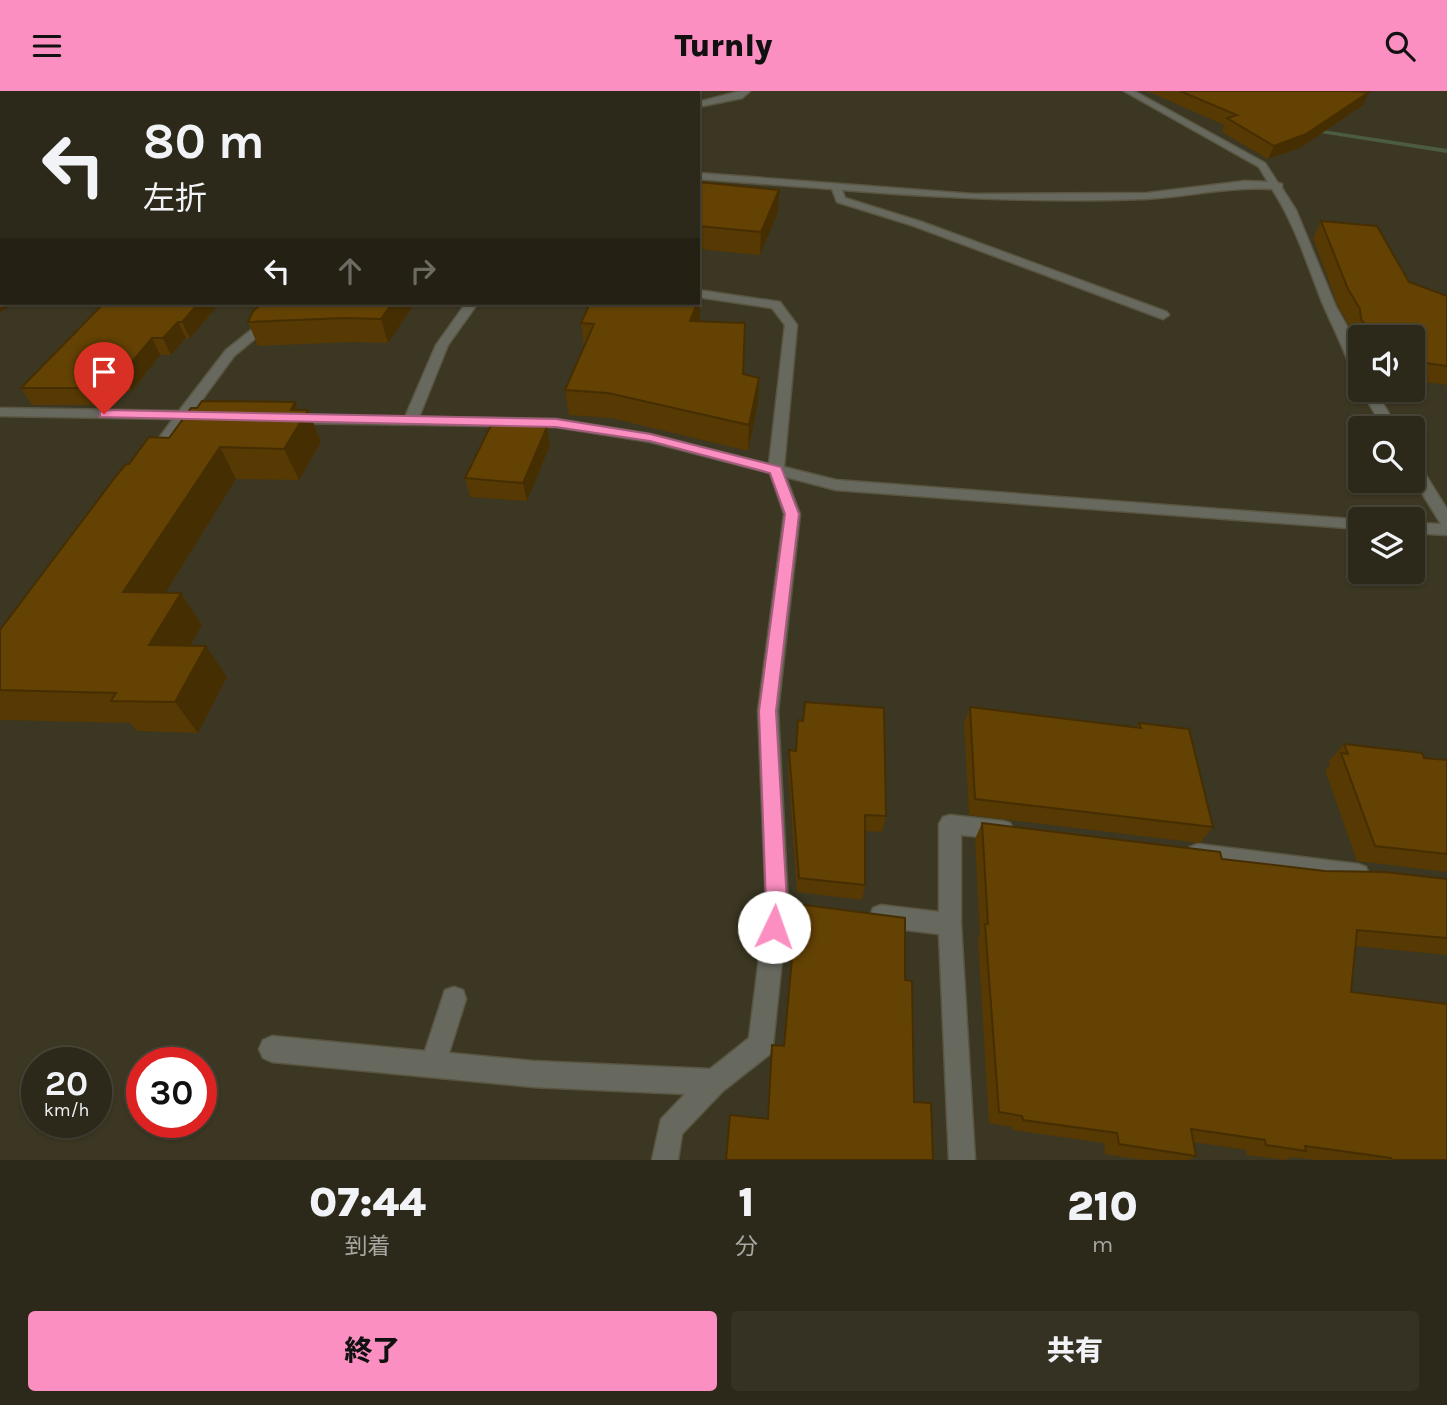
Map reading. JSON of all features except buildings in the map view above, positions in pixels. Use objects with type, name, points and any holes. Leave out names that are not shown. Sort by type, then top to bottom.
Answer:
[{"type":"street","points":[[700,105],[739,96],[746,91]]},
{"type":"street","points":[[1128,91],[1262,165],[1279,186],[1291,210],[1330,307],[1342,328],[1342,337],[1348,345]]},
{"type":"street","points":[[700,176],[973,197],[1147,196],[1245,184],[1279,186]]},
{"type":"street","points":[[836,188],[841,200],[918,224],[1163,315]]},
{"type":"street","points":[[665,1160],[670,1128],[714,1082],[761,1045],[777,903],[768,711],[792,514],[776,470],[791,325],[776,305],[700,293]]},
{"type":"street","points":[[143,469],[230,353],[290,305]]},
{"type":"street","points":[[410,422],[442,345],[471,305]]},
{"type":"street","points":[[0,412],[223,417]]},
{"type":"street","points":[[276,418],[556,423],[650,437],[836,485],[1348,523]]},
{"type":"street","points":[[1425,486],[1447,522]]},
{"type":"street","points":[[1425,529],[1447,530]]},
{"type":"street","points":[[962,1160],[950,924],[950,824],[1019,832]]},
{"type":"street","points":[[1171,851],[1378,876]]},
{"type":"street","points":[[777,903],[803,907]]},
{"type":"street","points":[[857,913],[950,924]]},
{"type":"street","points":[[433,1065],[454,999]]},
{"type":"street","points":[[272,1049],[533,1074],[714,1082]]},
{"type":"waterway","points":[[1303,129],[1447,151]]},
{"type":"route","points":[[104,414],[556,423],[650,437],[776,470],[792,514],[768,711],[777,903],[774,927]]}]
